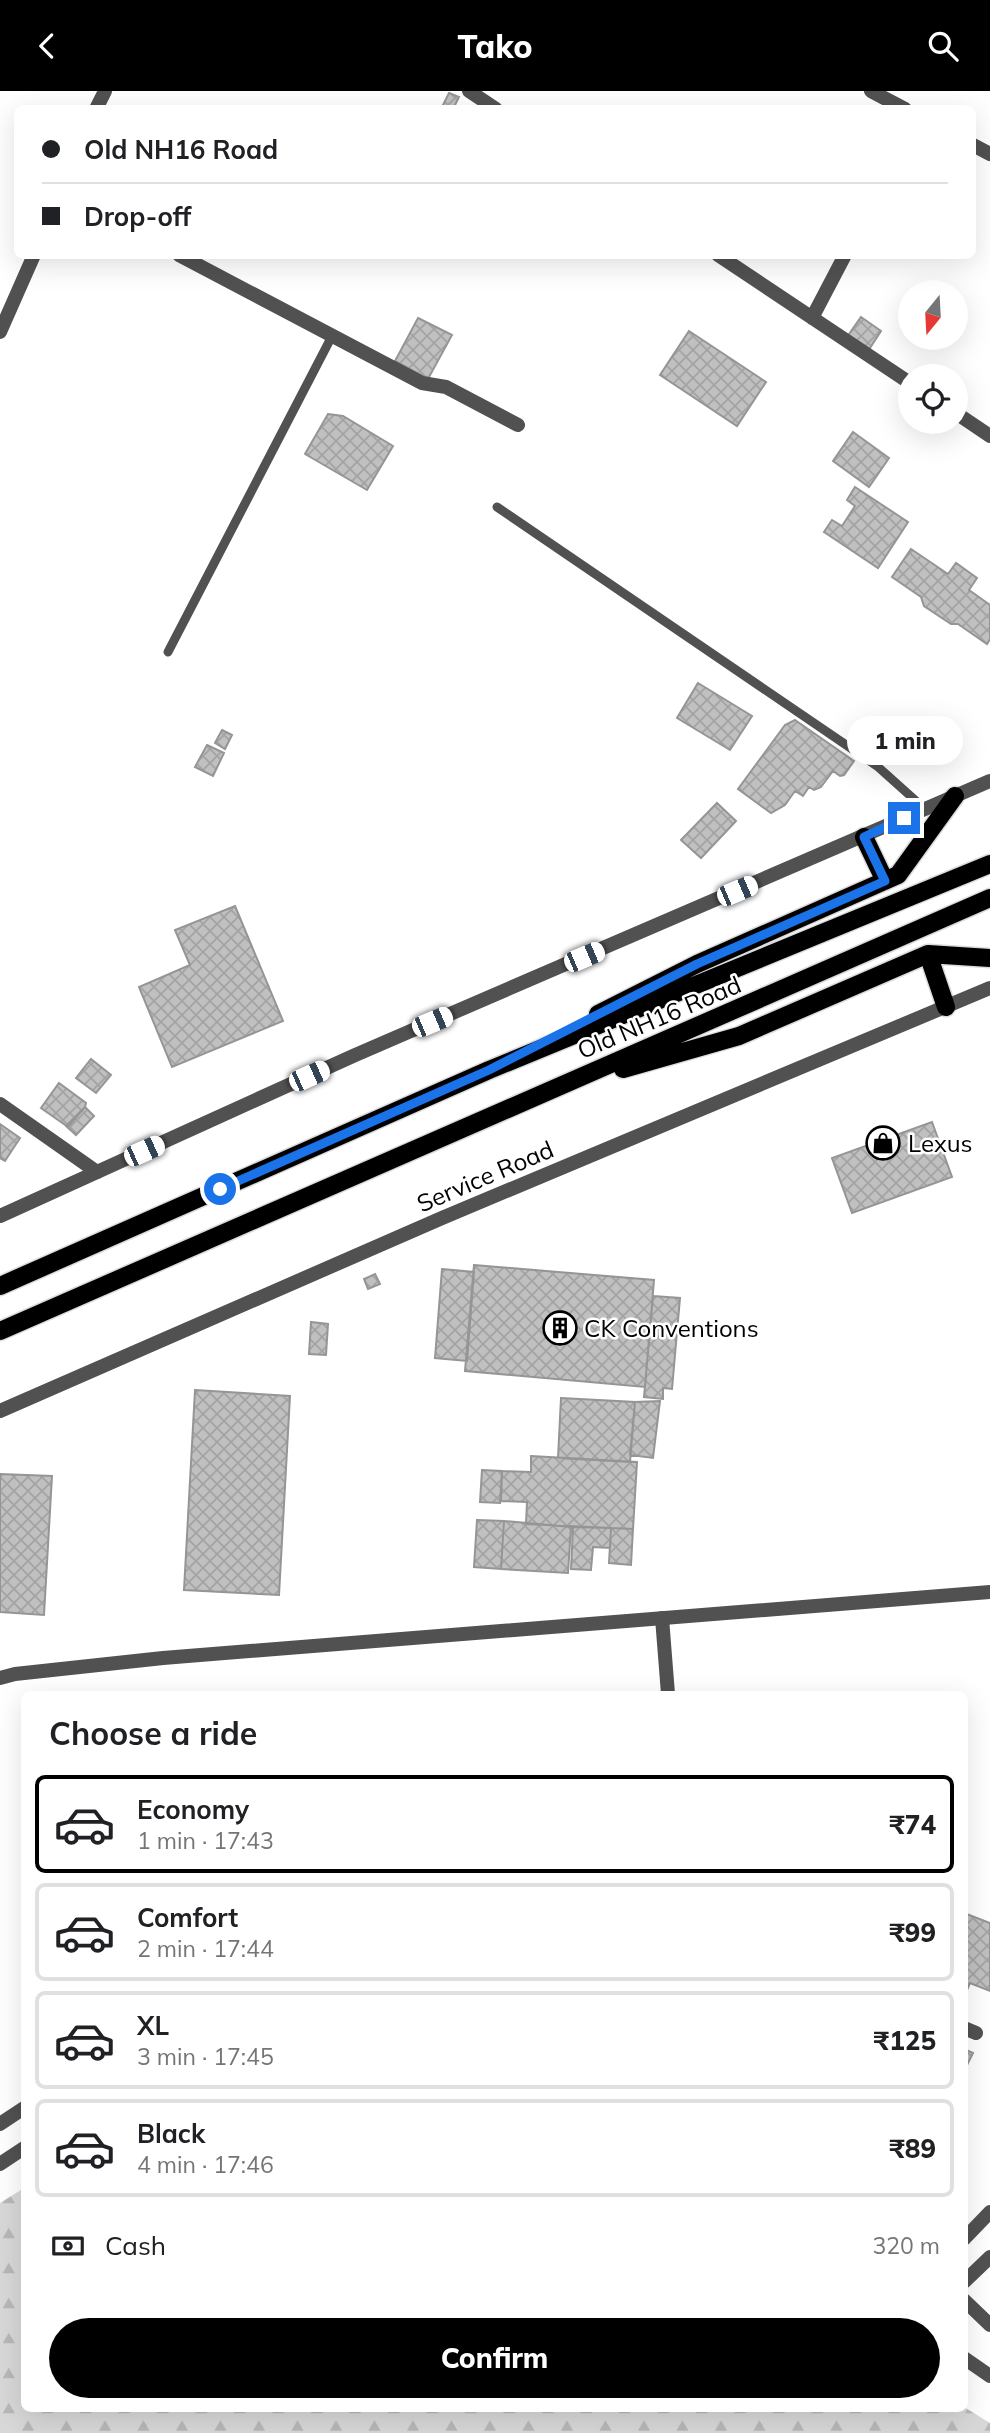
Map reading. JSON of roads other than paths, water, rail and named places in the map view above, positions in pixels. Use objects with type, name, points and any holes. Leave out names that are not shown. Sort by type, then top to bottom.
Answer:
[{"type":"main road","points":[[489,1070],[697,964],[898,875],[955,796]]},
{"type":"main road","points":[[864,837],[885,881]]},
{"type":"main road","name":"Old NH16 Road","points":[[0,1286],[489,1070],[990,864]]},
{"type":"main road","name":"Old NH16 Road","points":[[0,1331],[990,898]]},
{"type":"main road","points":[[928,954],[946,1007]]},
{"type":"main road","points":[[550,1090],[739,1036],[928,954],[990,958]]},
{"type":"street","points":[[469,91],[490,105]]},
{"type":"street","points":[[872,91],[898,105]]},
{"type":"street","points":[[0,332],[32,259]]},
{"type":"street","points":[[187,259],[422,383],[446,387],[518,425]]},
{"type":"street","points":[[724,259],[898,375]]},
{"type":"street","points":[[812,318],[843,259]]},
{"type":"street","points":[[968,421],[990,436]]},
{"type":"street","points":[[0,1216],[355,1055],[990,781]]},
{"type":"street","name":"Service Road","points":[[0,1411],[442,1218],[990,988]]},
{"type":"street","points":[[0,1104],[97,1172]]},
{"type":"street","points":[[0,1678],[163,1658],[990,1592]]},
{"type":"street","points":[[662,1618],[668,1691]]},
{"type":"street","points":[[0,2124],[21,2110]]},
{"type":"street","points":[[0,2164],[21,2149]]},
{"type":"street","points":[[968,2234],[990,2211]]},
{"type":"street","points":[[968,2278],[990,2257]]},
{"type":"street","points":[[968,2304],[990,2325]]},
{"type":"street","points":[[968,2361],[990,2376]]},
{"type":"lane","points":[[168,652],[332,336]]},
{"type":"lane","points":[[497,507],[877,766],[925,809]]},
{"type":"place","name":"Lexus","points":[[883,1143]]},
{"type":"place","name":"CK Conventions","points":[[560,1328]]}]
